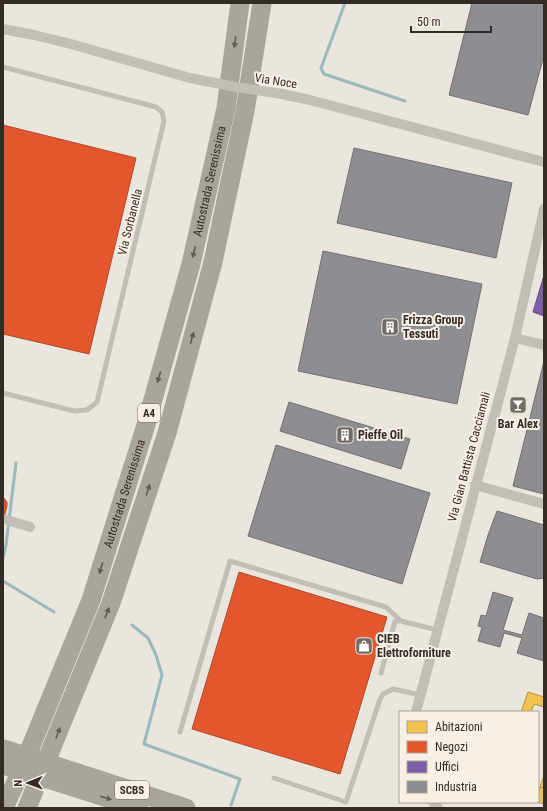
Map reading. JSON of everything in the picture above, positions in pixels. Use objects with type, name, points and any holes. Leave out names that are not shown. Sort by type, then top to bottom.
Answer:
[{"type":"highway","name":"Autostrada Serenissima","points":[[4,808],[20,773],[91,600],[145,428],[193,256],[226,108],[240,3]]},
{"type":"highway","name":"Autostrada Serenissima","points":[[27,808],[111,604],[167,433],[213,262],[245,111],[262,3]]},
{"type":"highway","name":"SCBS","points":[[3,754],[75,780],[139,808]]},
{"type":"highway","name":"SCBS","points":[[75,780],[186,808]]},
{"type":"street","name":"Via Noce","points":[[3,29],[71,44],[190,78],[236,88],[282,94],[325,104],[544,162]]},
{"type":"street","name":"Via Gian Battista Cacciamali","points":[[416,711],[515,338],[544,209]]},
{"type":"street","points":[[515,338],[544,345]]},
{"type":"street","points":[[475,485],[544,504]]},
{"type":"street","points":[[4,519],[30,527]]},
{"type":"lane","name":"Via Sorbanella","points":[[3,67],[156,107],[162,112],[164,121],[96,402],[87,410],[74,411],[3,393]]},
{"type":"lane","points":[[180,732],[230,561],[386,607],[401,621]]},
{"type":"lane","points":[[381,673],[395,621],[401,621],[437,630]]},
{"type":"lane","points":[[274,778],[346,802],[380,699],[383,694],[393,689],[420,695]]},
{"type":"building: Abitazioni","points":[[528,692],[544,697],[544,707],[534,704],[531,711],[521,711]]},
{"type":"building: Abitazioni","points":[[544,775],[544,788],[540,787]]},
{"type":"building: Abitazioni","points":[[540,787],[544,788],[544,804],[539,803]]},
{"type":"building: Negozi","points":[[3,125],[136,158],[89,354],[3,334]]},
{"type":"building: Negozi","points":[[3,497],[7,502],[7,506],[3,522]]},
{"type":"building: Negozi","points":[[239,572],[387,617],[340,774],[192,729]]},
{"type":"building: Uffici","points":[[544,275],[544,316],[533,312]]},
{"type":"building: Industria","points":[[472,3],[544,3],[544,55],[528,115],[449,95]]},
{"type":"building: Industria","points":[[354,148],[512,183],[496,258],[337,223]]},
{"type":"building: Industria","name":"Frizza Group Tessuti","points":[[323,251],[482,284],[457,404],[298,371]]},
{"type":"building: Industria","points":[[544,361],[544,494],[513,486]]},
{"type":"building: Industria","name":"Pieffe Oil","points":[[289,402],[410,439],[401,469],[280,431]]},
{"type":"building: Industria","points":[[276,445],[430,493],[402,584],[248,536]]},
{"type":"building: Industria","points":[[497,511],[544,525],[544,578],[537,579],[480,562]]},
{"type":"building: Industria","points":[[493,592],[513,598],[503,630],[522,635],[529,613],[544,618],[544,661],[517,653],[522,638],[504,633],[500,647],[478,641],[482,627],[478,626],[481,615],[486,616]]},
{"type":"waterway","points":[[345,3],[321,68],[324,74],[405,101]]},
{"type":"waterway","points":[[3,558],[6,545],[16,463]]},
{"type":"waterway","points":[[3,581],[54,612]]},
{"type":"waterway","points":[[132,625],[148,638],[156,655],[162,675],[144,744],[240,779],[231,805]]},
{"type":"place","name":"Frizza Group Tessuti","points":[[390,327]]},
{"type":"place","name":"Bar Alex","points":[[518,405]]},
{"type":"place","name":"Pieffe Oil","points":[[345,435]]},
{"type":"place","name":"CIEB Elettroforniture","points":[[364,646]]}]
